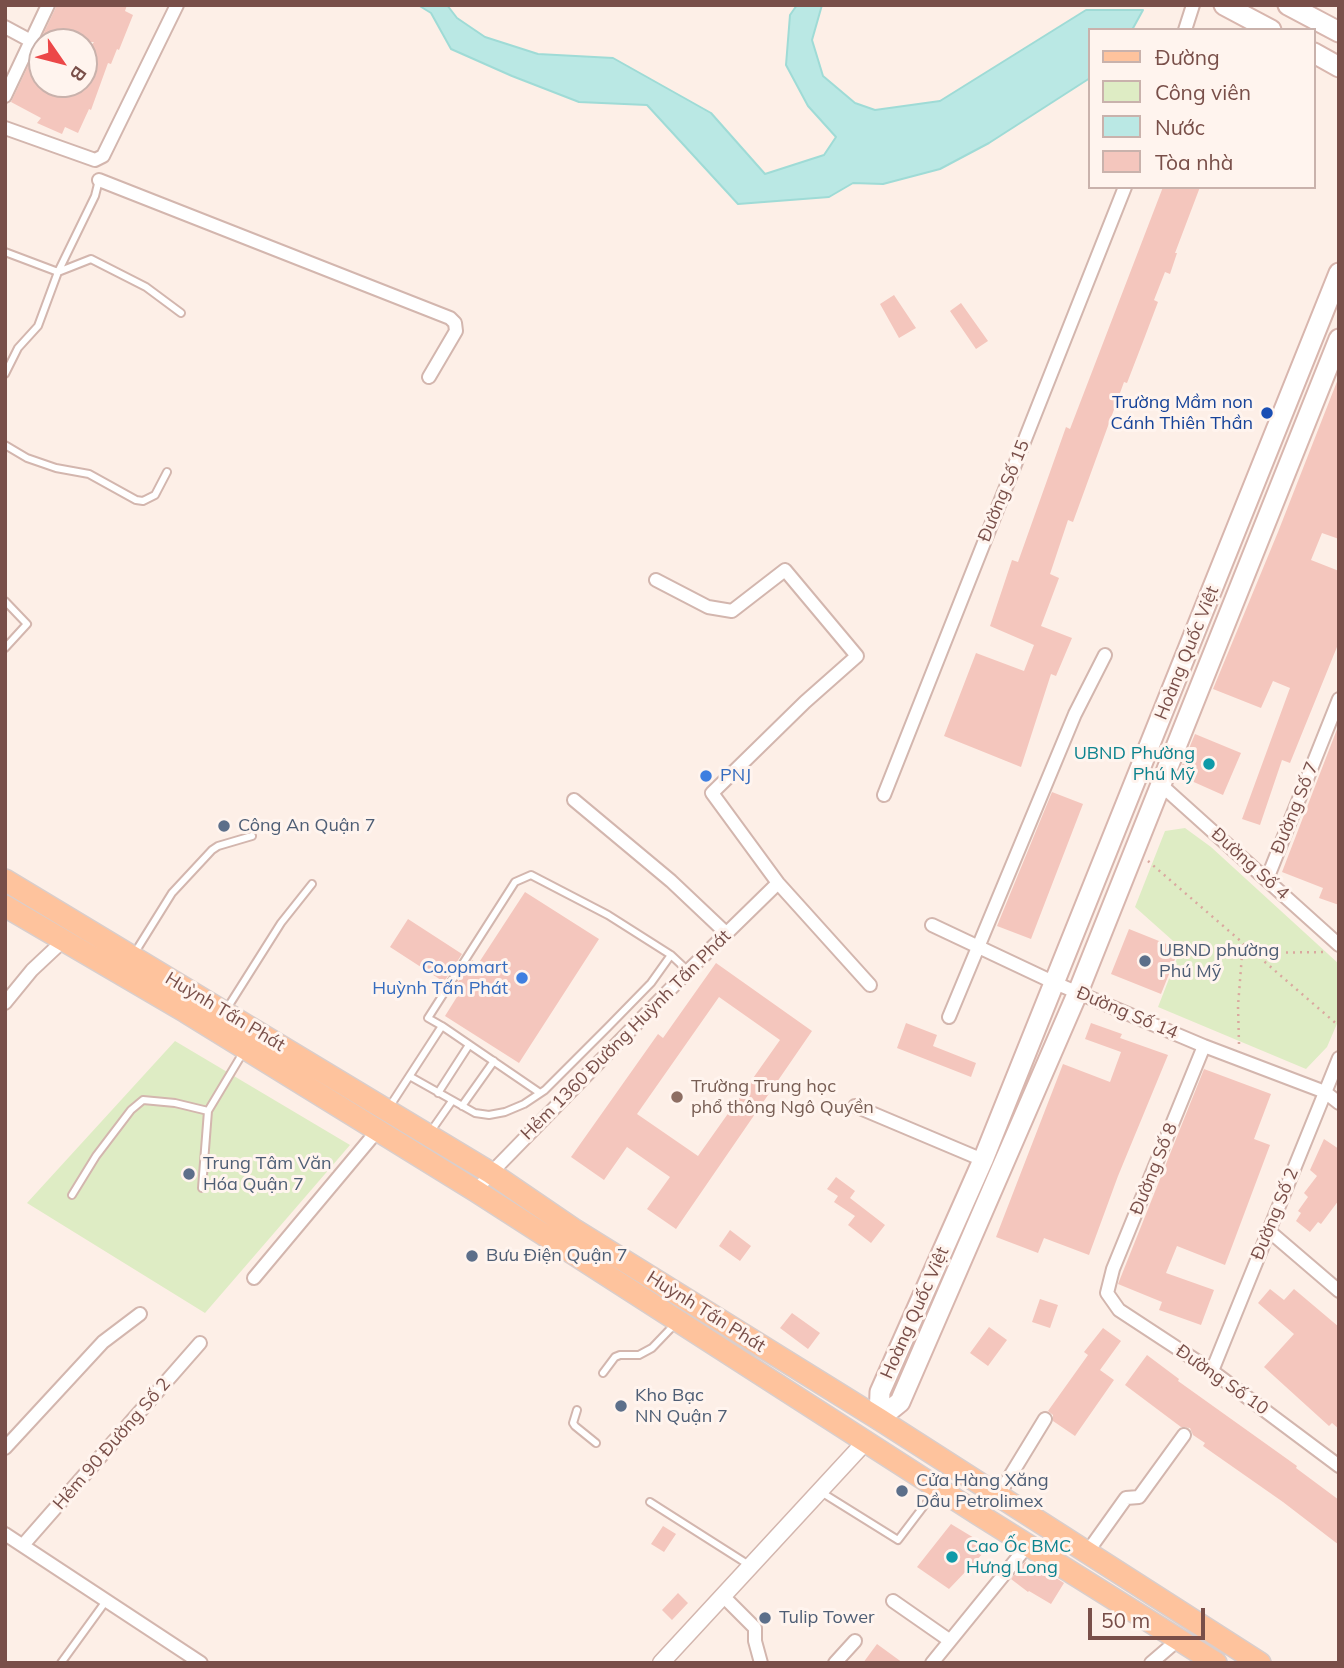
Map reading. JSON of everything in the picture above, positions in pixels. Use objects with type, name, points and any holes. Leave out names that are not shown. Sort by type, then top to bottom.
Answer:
[{"type":"main road","points":[[1224,5],[1267,28]]},
{"type":"main road","points":[[1288,5],[1339,32]]},
{"type":"main road","points":[[1316,54],[1339,67]]},
{"type":"main road","name":"Hoàng Quốc Việt","points":[[879,1419],[880,1392],[983,1160],[1337,281]]},
{"type":"main road","name":"Hoàng Quốc Việt","points":[[879,1419],[900,1402],[1078,992],[1339,339]]},
{"type":"main road","name":"Huỳnh Tấn Phát","points":[[5,880],[491,1173],[573,1229],[879,1419],[1260,1663]]},
{"type":"main road","name":"Huỳnh Tấn Phát","points":[[5,906],[476,1191],[1216,1663]]},
{"type":"main road","points":[[866,1440],[879,1419]]},
{"type":"main road","points":[[1142,1616],[1155,1597]]},
{"type":"street","points":[[37,28],[48,5]]},
{"type":"street","points":[[5,128],[95,160],[103,156],[177,5]]},
{"type":"street","points":[[1186,28],[1193,5]]},
{"type":"street","points":[[5,27],[28,39]]},
{"type":"street","points":[[5,96],[28,47]]},
{"type":"street","points":[[99,180],[450,318],[455,323],[456,331],[429,377]]},
{"type":"street","name":"Đường Số 15","points":[[884,795],[1124,189]]},
{"type":"street","points":[[656,580],[708,607],[732,611],[785,570],[857,656],[805,702],[712,793],[778,883],[870,985]]},
{"type":"street","points":[[948,1017],[1075,714],[1105,655]]},
{"type":"street","name":"Đường Số 7","points":[[1267,879],[1339,699]]},
{"type":"street","name":"Đường Số 4","points":[[1160,784],[1339,945]]},
{"type":"street","points":[[574,800],[671,881],[726,933]]},
{"type":"street","name":"Hẻm 1360 Đường Huỳnh Tấn Phát","points":[[476,1191],[688,971],[778,883]]},
{"type":"street","name":"Đường Số 14","points":[[932,925],[1055,983],[1204,1046],[1325,1092],[1339,1103]]},
{"type":"street","points":[[5,1003],[32,970],[64,940]]},
{"type":"street","name":"Đường Số 8","points":[[1107,1293],[1112,1269],[1204,1046]]},
{"type":"street","name":"Đường Số 2","points":[[1212,1371],[1339,1058]]},
{"type":"street","points":[[855,1106],[983,1160]]},
{"type":"street","points":[[254,1278],[377,1131]]},
{"type":"street","points":[[1269,1231],[1339,1291]]},
{"type":"street","name":"Đường Số 10","points":[[1107,1293],[1119,1310],[1212,1371],[1339,1466]]},
{"type":"street","points":[[5,1448],[103,1342],[140,1314]]},
{"type":"street","name":"Hẻm 90 Đường Số 2","points":[[23,1545],[200,1343]]},
{"type":"street","points":[[998,1496],[1045,1419]]},
{"type":"street","points":[[1086,1553],[1126,1498],[1139,1497],[1184,1435]]},
{"type":"street","points":[[661,1663],[866,1440]]},
{"type":"street","points":[[5,1534],[201,1663]]},
{"type":"street","points":[[932,1663],[1028,1545]]},
{"type":"street","points":[[723,1596],[755,1628],[755,1641],[761,1663]]},
{"type":"street","points":[[893,1601],[949,1640]]},
{"type":"street","points":[[1151,1663],[1179,1639]]},
{"type":"street","points":[[835,1663],[855,1641]]},
{"type":"lane","points":[[5,374],[18,348],[38,326],[58,272],[95,195],[99,180]]},
{"type":"lane","points":[[5,252],[58,272],[90,259],[146,286],[181,313]]},
{"type":"lane","points":[[5,445],[27,458],[56,468],[89,474],[136,500],[143,501],[155,495],[167,472]]},
{"type":"lane","points":[[5,601],[27,624],[5,648]]},
{"type":"lane","points":[[133,956],[172,892],[212,850],[252,836]]},
{"type":"lane","points":[[540,1093],[428,1018],[515,882],[531,875],[608,915],[671,955],[688,971]]},
{"type":"lane","points":[[225,1011],[281,923],[312,884]]},
{"type":"lane","points":[[411,1077],[475,1113],[489,1115],[505,1112],[540,1093],[651,983],[671,955]]},
{"type":"lane","points":[[387,1110],[442,1026]]},
{"type":"lane","points":[[438,1093],[470,1045]]},
{"type":"lane","points":[[202,1188],[208,1111],[245,1049]]},
{"type":"lane","points":[[462,1107],[494,1061]]},
{"type":"lane","points":[[72,1195],[96,1156],[131,1110],[143,1100],[175,1103],[208,1111]]},
{"type":"lane","points":[[428,1135],[452,1101]]},
{"type":"lane","points":[[603,1373],[620,1355],[639,1355],[652,1348],[678,1321]]},
{"type":"lane","points":[[577,1410],[573,1423],[596,1443]]},
{"type":"lane","points":[[819,1491],[898,1540],[937,1487]]},
{"type":"lane","points":[[650,1502],[750,1566]]},
{"type":"lane","points":[[61,1663],[106,1601]]},
{"type":"path","points":[[1134,850],[1339,1026]]},
{"type":"path","points":[[1240,1060],[1238,1006],[1243,942]]},
{"type":"path","points":[[1256,953],[1325,952]]},
{"type":"green space","points":[[1185,828],[1211,847],[1339,964],[1339,1019],[1327,1047],[1306,1069],[1158,1007],[1181,948],[1135,907],[1165,831]]},
{"type":"green space","name":"Trung Tâm Văn Hóa Quận 7","points":[[175,1041],[350,1145],[205,1313],[27,1203]]},
{"type":"water","points":[[418,5],[447,5],[457,18],[485,37],[538,54],[613,58],[711,113],[765,174],[824,155],[836,137],[808,106],[786,65],[790,15],[797,5],[822,5],[812,40],[823,76],[855,103],[875,110],[940,101],[1086,10],[1143,10],[1133,28],[1088,28],[1088,79],[989,143],[940,169],[883,184],[853,183],[829,197],[738,204],[647,105],[579,102],[512,76],[451,49],[431,13]]},
{"type":"building","points":[[57,5],[127,5],[125,11],[133,15],[119,50],[117,49],[111,64],[108,63],[98,91],[98,28],[46,28]]},
{"type":"building","points":[[28,66],[28,98],[95,98],[78,133],[65,127],[62,134],[37,123],[41,118],[11,102]]},
{"type":"building","points":[[1162,189],[1199,189],[1175,253],[1170,274],[1165,272],[1154,300],[1158,302],[1144,339],[1127,383],[1124,382],[1073,522],[1068,520],[1050,574],[1059,578],[1041,626],[1072,638],[1056,676],[1051,674],[1021,767],[944,736],[976,653],[1024,671],[1034,645],[990,626],[1012,560],[1018,562],[1066,427],[1070,429]]},
{"type":"building","points":[[894,295],[916,328],[899,338],[880,304]]},
{"type":"building","points":[[961,303],[988,341],[976,349],[950,311]]},
{"type":"building","points":[[1338,379],[1339,539],[1322,533],[1311,560],[1339,571],[1339,642],[1290,763],[1282,760],[1260,825],[1242,819],[1290,688],[1273,681],[1261,708],[1213,689]]},
{"type":"building","points":[[1339,724],[1339,905],[1319,898],[1323,888],[1282,872]]},
{"type":"building","name":"UBND Phường Phú Mỹ","points":[[1195,734],[1241,753],[1223,795],[1178,775]]},
{"type":"building","points":[[1052,792],[1083,804],[1031,939],[997,926]]},
{"type":"building","name":"Co.opmart Huỳnh Tấn Phát","points":[[525,892],[599,939],[519,1063],[445,1016],[460,992],[454,988],[472,960],[478,964]]},
{"type":"building","points":[[408,919],[462,954],[444,982],[390,947]]},
{"type":"building","name":"UBND phường Phú Mỹ","points":[[1129,929],[1179,949],[1161,994],[1111,974]]},
{"type":"building","points":[[716,963],[812,1031],[676,1229],[647,1209],[670,1177],[627,1147],[604,1180],[571,1157],[658,1034],[663,1038]],"holes":[[[719,997],[780,1040],[698,1156],[637,1114]]]},
{"type":"building","points":[[906,1023],[937,1035],[933,1046],[976,1063],[971,1077],[897,1048]]},
{"type":"building","points":[[1091,1023],[1122,1034],[1120,1038],[1168,1055],[1089,1255],[1044,1238],[1038,1253],[996,1237],[1063,1064],[1110,1082],[1121,1052],[1085,1039]]},
{"type":"building","points":[[1204,1069],[1271,1094],[1254,1139],[1270,1145],[1225,1265],[1177,1246],[1166,1273],[1214,1290],[1201,1325],[1159,1310],[1162,1302],[1118,1284]]},
{"type":"building","points":[[1324,1139],[1339,1149],[1339,1200],[1321,1224],[1318,1222],[1310,1232],[1296,1221],[1301,1213],[1298,1211],[1308,1197],[1304,1193],[1317,1176],[1310,1170]]},
{"type":"building","points":[[836,1177],[855,1191],[850,1198],[885,1225],[871,1243],[848,1225],[855,1216],[834,1202],[838,1196],[827,1189]]},
{"type":"building","points":[[730,1230],[751,1246],[740,1261],[719,1246]]},
{"type":"building","points":[[1270,1289],[1284,1300],[1294,1289],[1339,1327],[1339,1429],[1332,1423],[1329,1426],[1264,1367],[1294,1334],[1258,1303]]},
{"type":"building","points":[[1040,1299],[1058,1305],[1050,1328],[1032,1322]]},
{"type":"building","points":[[792,1313],[820,1333],[808,1349],[780,1328]]},
{"type":"building","points":[[989,1327],[1007,1340],[988,1366],[970,1353]]},
{"type":"building","points":[[1103,1328],[1121,1341],[1100,1370],[1114,1380],[1075,1436],[1053,1421],[1053,1415],[1048,1411],[1088,1355],[1084,1352]]},
{"type":"building","points":[[1147,1355],[1339,1500],[1339,1545],[1203,1446],[1205,1443],[1193,1435],[1190,1428],[1181,1427],[1125,1385]]},
{"type":"building","name":"Cao Ốc BMC Hưng Long","points":[[951,1524],[989,1547],[949,1589],[917,1567]]},
{"type":"building","points":[[663,1526],[676,1534],[664,1552],[651,1544]]},
{"type":"building","points":[[1025,1562],[1042,1575],[1045,1571],[1064,1583],[1051,1604],[1011,1579]]},
{"type":"building","points":[[678,1593],[688,1603],[672,1620],[662,1610]]},
{"type":"building","points":[[877,1644],[903,1663],[863,1663]]},
{"type":"place","name":"Trường Mầm non Cánh Thiên Thần","points":[[1267,413]]},
{"type":"place","name":"UBND Phường Phú Mỹ","points":[[1209,764]]},
{"type":"place","name":"PNJ","points":[[706,776]]},
{"type":"place","name":"Công An Quận 7","points":[[224,826]]},
{"type":"place","name":"UBND phường Phú Mỹ","points":[[1145,961]]},
{"type":"place","name":"Co.opmart Huỳnh Tấn Phát","points":[[522,978]]},
{"type":"place","name":"Trường Trung học phổ thông Ngô Quyền","points":[[677,1097]]},
{"type":"place","name":"Trung Tâm Văn Hóa Quận 7","points":[[189,1174]]},
{"type":"place","name":"Bưu Điện Quận 7","points":[[472,1256]]},
{"type":"place","name":"Kho Bạc NN Quận 7","points":[[621,1406]]},
{"type":"place","name":"Cửa Hàng Xăng Dầu Petrolimex","points":[[902,1491]]},
{"type":"place","name":"Cao Ốc BMC Hưng Long","points":[[952,1557]]},
{"type":"place","name":"Tulip Tower","points":[[765,1618]]}]
